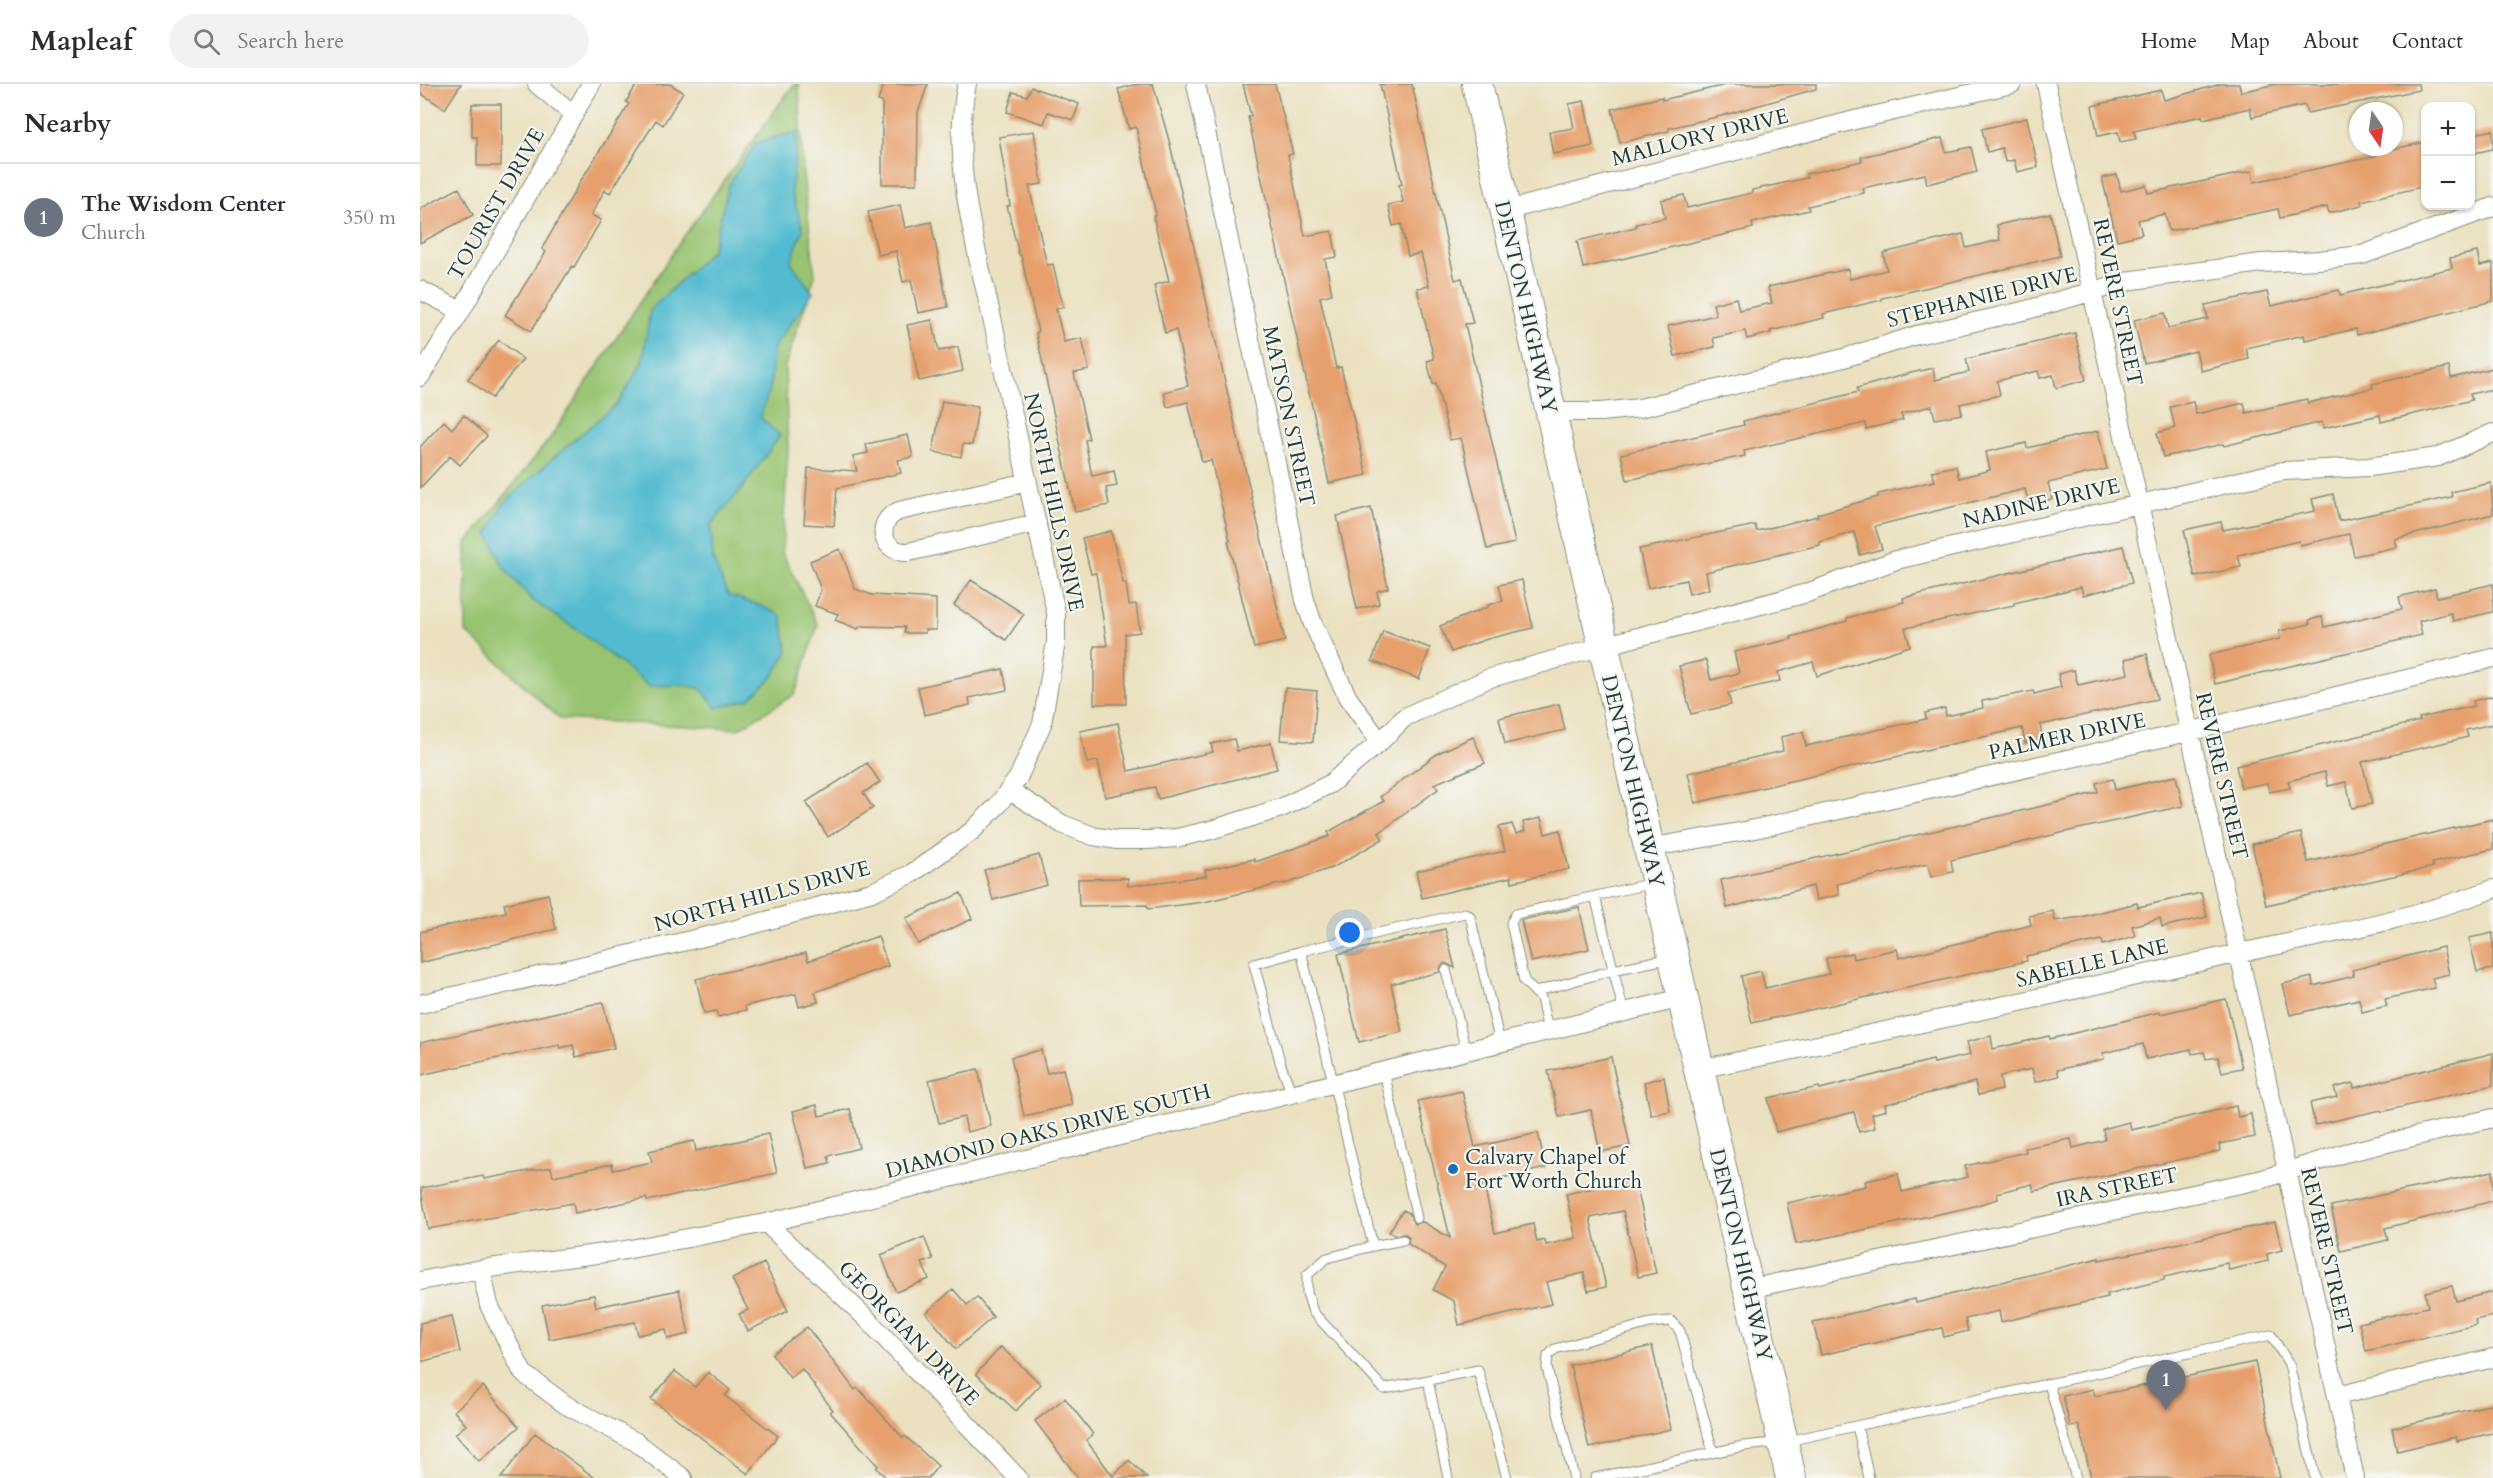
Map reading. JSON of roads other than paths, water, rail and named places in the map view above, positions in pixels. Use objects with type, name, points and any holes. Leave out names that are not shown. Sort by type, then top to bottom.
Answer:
[{"type":"main road","name":"DENTON HIGHWAY","points":[[1477,84],[1791,1478]]},
{"type":"street","points":[[537,84],[574,115]]},
{"type":"street","name":"TOURIST DRIVE","points":[[420,377],[461,311],[591,84]]},
{"type":"street","name":"NORTH HILLS DRIVE","points":[[420,1004],[733,930],[872,891],[911,874],[972,831],[1018,778],[1042,724],[1056,642],[1056,613],[969,208],[961,133],[962,108],[967,84]]},
{"type":"street","name":"MATSON STREET","points":[[1196,84],[1305,600],[1313,624],[1348,698],[1380,742]]},
{"type":"street","name":"MALLORY DRIVE","points":[[1504,211],[1859,119],[2012,84]]},
{"type":"street","name":"REVERE STREET","points":[[2046,84],[2355,1478]]},
{"type":"street","name":"STEPHANIE DRIVE","points":[[1550,412],[1640,408],[1844,358],[1917,334],[2023,311],[2133,280],[2196,270],[2362,255],[2493,207]]},
{"type":"street","points":[[420,290],[461,311]]},
{"type":"street","name":"NADINE DRIVE","points":[[1009,789],[1062,824],[1093,836],[1116,840],[1177,838],[1211,830],[1281,808],[1330,784],[1380,742],[1405,717],[1487,679],[1807,593],[1896,560],[2283,471],[2369,467],[2438,458],[2493,433]]},
{"type":"street","points":[[1028,482],[899,511],[888,518],[884,524],[884,537],[890,547],[908,552],[1037,523]]},
{"type":"street","name":"PALMER DRIVE","points":[[1648,848],[1750,830],[2188,732],[2493,658]]},
{"type":"street","name":"SABELLE LANE","points":[[1698,1069],[1888,1032],[2238,953],[2364,928],[2493,890]]},
{"type":"street","name":"DIAMOND OAKS DRIVE SOUTH","points":[[420,1281],[481,1269],[620,1251],[766,1223],[1682,998]]},
{"type":"street","name":"IRA STREET","points":[[1748,1289],[2251,1182],[2345,1153],[2493,1118]]},
{"type":"street","name":"GEORGIAN DRIVE","points":[[766,1223],[866,1318],[1018,1478]]},
{"type":"street","points":[[481,1269],[489,1305],[523,1374],[566,1405],[636,1442],[683,1478]]},
{"type":"street","points":[[2337,1396],[2493,1358]]},
{"type":"lane","points":[[1548,1031],[1541,998],[1524,981],[1511,923],[1516,914],[1656,882]]},
{"type":"lane","points":[[1595,896],[1624,1013]]},
{"type":"lane","points":[[1292,1094],[1281,1065],[1254,964],[1302,951],[1465,913],[1470,916],[1500,1043]]},
{"type":"lane","points":[[1434,921],[1437,931]]},
{"type":"lane","points":[[1302,951],[1328,1054],[1332,1084],[1373,1246]]},
{"type":"lane","points":[[1535,992],[1613,970],[1673,957]]},
{"type":"lane","points":[[1446,970],[1466,1051]]},
{"type":"lane","points":[[1384,1072],[1416,1218]]},
{"type":"lane","points":[[1402,1240],[1327,1258],[1307,1275],[1307,1293],[1313,1312],[1384,1389],[1478,1370],[1507,1478]]},
{"type":"lane","points":[[1574,1478],[1547,1368],[1548,1356],[1555,1348],[1650,1323],[1671,1321],[1680,1330],[1713,1452]]},
{"type":"lane","points":[[1595,1478],[1744,1446],[1783,1442],[2271,1335],[2289,1364],[2315,1478]]},
{"type":"lane","points":[[1428,1380],[1448,1478]]},
{"type":"lane","points":[[2049,1384],[2076,1478]]},
{"type":"lane","points":[[1857,1426],[1869,1478]]},
{"type":"water","points":[[798,131],[791,192],[803,229],[791,262],[813,293],[774,346],[770,389],[760,417],[780,435],[744,486],[711,525],[713,559],[728,595],[781,615],[788,651],[772,678],[749,699],[717,708],[701,689],[685,685],[649,686],[582,633],[533,601],[504,568],[488,533],[503,504],[618,403],[642,363],[650,310],[712,250],[729,184],[756,143]]},
{"type":"place","name":"Calvary Chapel of Fort Worth Church","points":[[1453,1169]]},
{"type":"place","name":"The Wisdom Center","points":[[2166,1410]]}]
